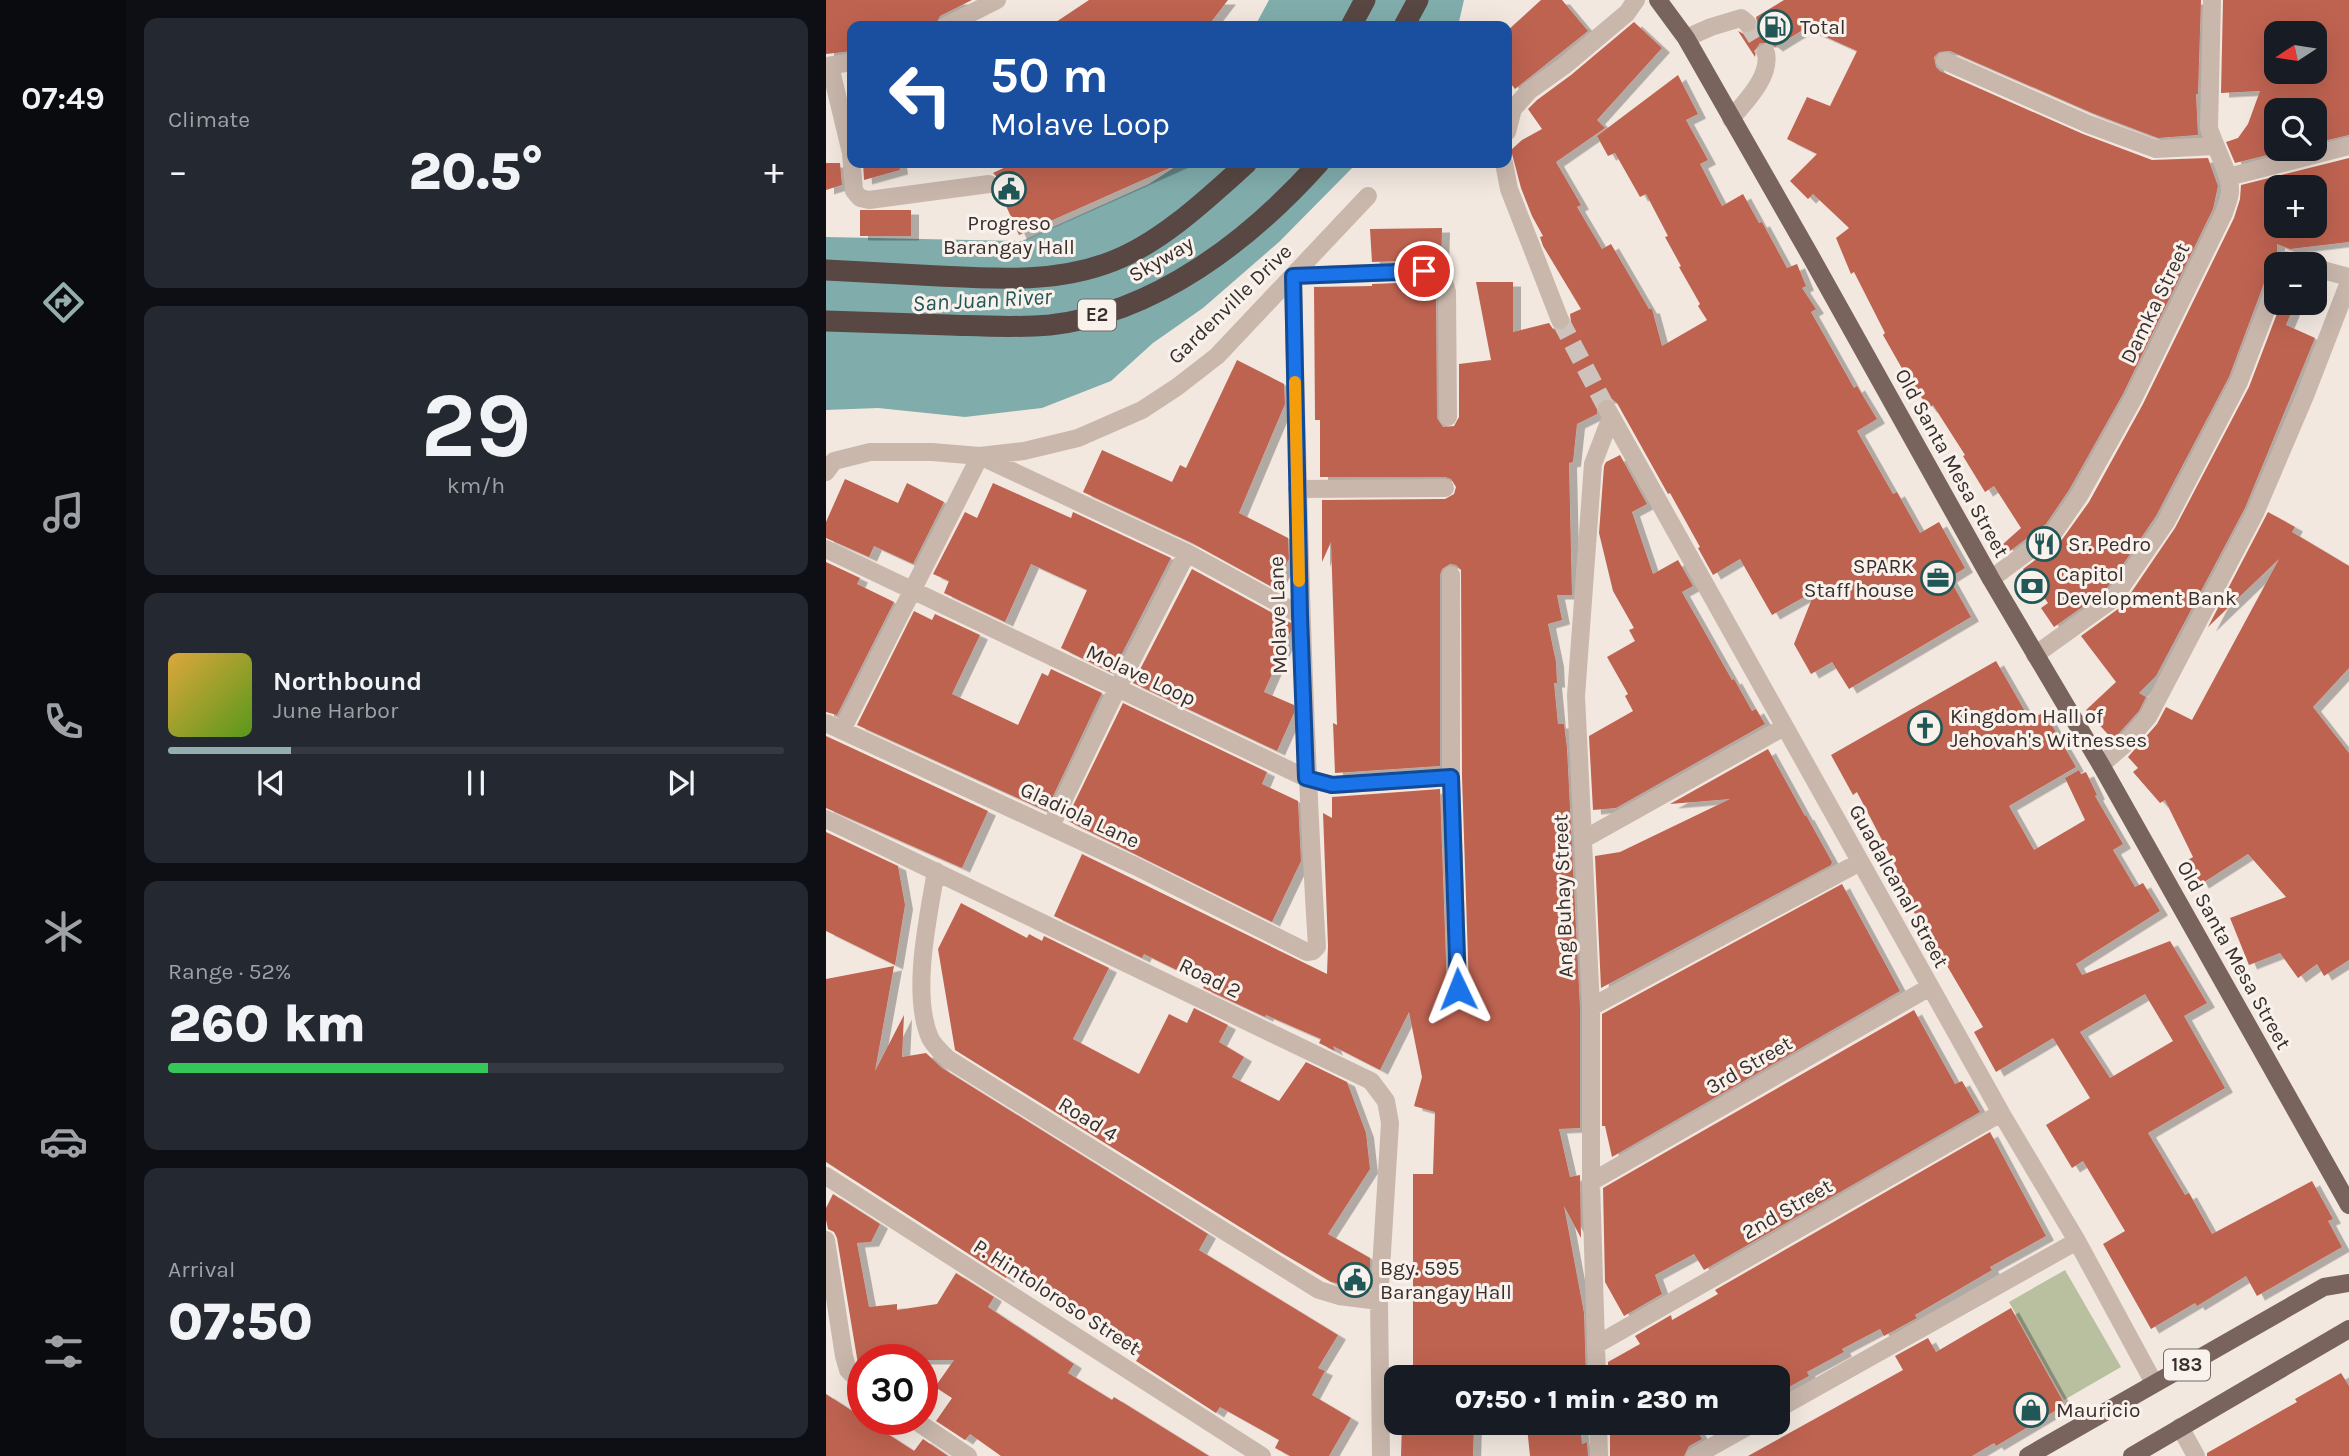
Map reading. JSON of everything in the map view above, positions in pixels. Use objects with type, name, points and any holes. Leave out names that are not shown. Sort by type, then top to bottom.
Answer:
[{"type":"highway","points":[[1354,21],[1365,0]]},
{"type":"highway","points":[[1407,21],[1418,0]]},
{"type":"highway","name":"Skyway","points":[[826,270],[972,278],[1027,278],[1095,268],[1136,249],[1171,226],[1211,196],[1242,168]]},
{"type":"highway","name":"Skyway","points":[[826,321],[1008,327],[1052,324],[1102,314],[1134,303],[1191,272],[1265,216],[1314,168]]},
{"type":"main road","name":"Old Santa Mesa Street","points":[[1658,0],[1686,38],[2349,1205]]},
{"type":"main road","name":"183","points":[[2028,1456],[2324,1287],[2349,1283]]},
{"type":"main road","name":"183","points":[[2133,1456],[2349,1329]]},
{"type":"street","points":[[956,21],[997,0]]},
{"type":"street","points":[[1512,113],[1529,91],[1564,66],[1627,13],[1636,0]]},
{"type":"street","points":[[2212,0],[2210,128],[2214,146],[2228,177],[2349,146]]},
{"type":"street","points":[[1686,38],[1741,18],[1747,23]]},
{"type":"street","points":[[1731,119],[1749,97],[1766,69],[1766,53]]},
{"type":"street","points":[[1945,61],[2088,124],[2156,149],[2214,146]]},
{"type":"street","points":[[847,63],[828,66],[847,138]]},
{"type":"street","points":[[852,168],[854,191],[860,198],[869,200],[989,184]]},
{"type":"street","points":[[1505,168],[1509,189],[1560,320]]},
{"type":"street","name":"Damka Street","points":[[1991,579],[2054,532],[2078,496],[2133,399],[2224,213],[2230,192],[2228,177]]},
{"type":"street","name":"Gardenville Drive","points":[[826,472],[834,461],[870,453],[932,452],[980,456],[1024,451],[1078,438],[1142,410],[1217,356],[1368,196]]},
{"type":"street","points":[[1293,276],[1424,271],[1441,277],[1447,292],[1448,417]]},
{"type":"street","points":[[2101,765],[2124,746],[2148,717],[2255,513],[2305,396],[2349,279],[2327,272]]},
{"type":"street","name":"Molave Lane","points":[[1293,276],[1300,615],[1306,778],[1317,947],[1313,951]]},
{"type":"street","points":[[2035,655],[2113,599],[2166,522],[2239,382],[2264,315]]},
{"type":"street","name":"Guadalcanal Street","points":[[1609,413],[2001,1113],[2077,1241],[2154,1383]]},
{"type":"street","name":"Ang Buhay Street","points":[[1597,1365],[1591,1182],[1591,1007],[1576,696],[1593,464],[1609,413]]},
{"type":"street","points":[[834,727],[912,591],[980,456],[1187,553],[1300,615]]},
{"type":"street","points":[[1297,489],[1446,488]]},
{"type":"street","name":"Molave Loop","points":[[826,549],[1306,778],[1332,785],[1451,777]]},
{"type":"street","points":[[1051,826],[1187,553]]},
{"type":"street","points":[[1451,575],[1451,777],[1458,989]]},
{"type":"street","name":"Gladiola Lane","points":[[834,727],[1051,826],[1307,952],[1313,951]]},
{"type":"street","points":[[1584,839],[1784,727]]},
{"type":"street","name":"Road 2","points":[[826,819],[1371,1081],[1386,1101],[1390,1123],[1379,1301],[1381,1456]]},
{"type":"street","points":[[1591,1007],[1860,862]]},
{"type":"street","name":"Road 4","points":[[936,871],[921,961],[924,1018],[931,1041],[948,1059],[1320,1290],[1339,1296],[1379,1301]]},
{"type":"street","name":"3rd Street","points":[[1591,1182],[1930,987]]},
{"type":"street","name":"2nd Street","points":[[1596,1345],[2001,1113]]},
{"type":"street","name":"P. Hintoloroso Street","points":[[828,1181],[1262,1456]]},
{"type":"street","points":[[826,1240],[847,1366]]},
{"type":"street","points":[[1790,1402],[2077,1241]]},
{"type":"street","points":[[2180,1427],[2196,1456]]},
{"type":"street","points":[[937,1435],[968,1456]]},
{"type":"street","points":[[1598,1435],[1598,1456]]},
{"type":"street","points":[[1695,1456],[1733,1435]]},
{"type":"green space","points":[[2065,1270],[2121,1367],[2064,1400],[2009,1302]]},
{"type":"water","points":[[1269,0],[1464,0],[1459,21],[1258,21]]},
{"type":"water","name":"San Juan River","points":[[1173,168],[1352,168],[1279,242],[1203,308],[1153,343],[1111,381],[1042,408],[965,417],[878,408],[826,410],[826,237],[1022,241],[1149,184]]},
{"type":"building","points":[[826,0],[972,0],[940,16],[938,21],[847,21],[847,52],[826,54]]},
{"type":"building","points":[[1089,0],[1228,0],[1212,21],[1058,21]]},
{"type":"building","points":[[1541,0],[1562,0],[1588,31],[1515,89],[1512,85],[1512,26]]},
{"type":"building","points":[[1784,0],[2201,0],[2196,94],[2198,135],[2158,138],[2092,113],[1950,51],[1939,52],[1934,57],[1936,67],[1940,71],[2083,134],[2152,160],[2208,158],[2218,186],[2213,209],[2123,394],[2069,490],[2046,524],[2010,551],[2003,544],[2021,528],[1994,486],[1985,492],[1933,405],[1929,408],[1908,379],[1883,335],[1885,333],[1854,272],[1851,274],[1836,238],[1849,228],[1813,194],[1808,199],[1790,181],[1817,154],[1787,139],[1807,97],[1830,106],[1857,51],[1806,28],[1775,47],[1770,43],[1760,43],[1755,57],[1738,31],[1744,34],[1752,33],[1758,26],[1756,17]]},
{"type":"building","points":[[2223,0],[2349,0],[2349,135],[2327,140],[2327,98],[2264,98],[2264,156],[2235,163],[2226,142],[2238,138],[2248,124],[2260,91],[2221,93]]},
{"type":"building","points":[[1634,22],[1662,48],[1597,120],[1605,128],[1556,162],[1581,205],[1577,207],[1602,249],[1611,244],[1649,309],[1652,309],[1662,346],[1707,320],[1679,267],[1681,266],[1665,237],[1668,236],[1646,194],[1640,197],[1615,153],[1608,156],[1597,136],[1678,75],[1698,114],[1686,120],[1708,160],[1700,164],[1722,206],[1743,194],[1787,268],[1797,264],[1806,286],[1802,288],[1816,309],[1811,312],[1854,388],[1857,386],[1877,419],[1857,431],[1893,494],[1897,492],[1920,533],[1939,522],[1965,568],[1949,578],[1971,617],[1849,689],[1832,662],[1811,674],[1794,644],[1815,591],[1772,615],[1740,559],[1713,575],[1670,493],[1668,494],[1617,403],[1612,399],[1602,399],[1597,404],[1597,414],[1577,424],[1573,462],[1569,463],[1572,595],[1557,595],[1562,620],[1548,624],[1556,662],[1557,683],[1554,683],[1558,724],[1564,724],[1567,748],[1580,1007],[1580,1128],[1559,1129],[1570,1177],[1580,1175],[1581,1238],[1564,1206],[1584,1313],[1586,1365],[1413,1365],[1413,1174],[1433,1174],[1435,1112],[1414,1106],[1422,1077],[1409,1012],[1380,1070],[1333,1046],[1335,1051],[1319,1043],[1321,1039],[1203,988],[1205,984],[1144,954],[1142,958],[1054,916],[1082,854],[1327,974],[1323,813],[1332,818],[1332,797],[1440,789],[1447,989],[1453,999],[1459,1000],[1468,995],[1462,777],[1461,570],[1450,564],[1442,569],[1440,575],[1440,766],[1335,773],[1333,723],[1337,725],[1331,542],[1322,562],[1322,500],[1445,499],[1454,494],[1456,487],[1451,479],[1445,477],[1320,477],[1320,420],[1315,420],[1314,287],[1423,282],[1432,286],[1436,294],[1437,418],[1443,427],[1454,426],[1459,417],[1459,364],[1491,360],[1476,282],[1513,282],[1513,332],[1549,323],[1553,329],[1563,331],[1571,322],[1570,314],[1581,309],[1543,246],[1540,237],[1543,236],[1521,188],[1512,154],[1512,149],[1522,140],[1542,129],[1528,109]]},
{"type":"building","points":[[2349,158],[2349,242],[2290,249],[2277,244],[2277,252],[2264,252],[2264,283],[2229,377],[2156,516],[2105,591],[2054,627],[2041,608],[2048,603],[2023,569],[2061,541],[2089,502],[2143,404],[2234,218],[2241,185],[2264,179],[2264,238],[2327,238],[2327,175],[2281,175]]},
{"type":"building","points":[[826,163],[840,163],[842,185],[826,190]]},
{"type":"building","points":[[863,168],[900,168],[900,170],[864,180]]},
{"type":"building","points":[[1004,168],[1170,168],[1019,235],[999,190],[998,178],[993,173]]},
{"type":"building","points":[[860,210],[911,210],[911,236],[860,236]]},
{"type":"building","points":[[1442,228],[1441,264],[1424,260],[1372,262],[1370,229]]},
{"type":"building","points":[[2276,315],[2290,315],[2286,325],[2315,338],[2245,508],[2156,676],[2139,693],[2146,697],[2139,711],[2113,740],[2086,710],[2116,682],[2081,636],[2122,606],[2175,528],[2249,387]]},
{"type":"building","points":[[1237,360],[1284,384],[1285,404],[1239,513],[1288,538],[1289,559],[1274,588],[1192,543],[1083,492],[1102,450],[1172,482],[1180,465],[1186,468]]},
{"type":"building","points":[[1620,455],[1647,504],[1632,512],[1653,574],[1678,560],[1693,586],[1682,592],[1732,680],[1734,679],[1752,711],[1756,709],[1765,724],[1616,808],[1593,810],[1589,736],[1633,711],[1625,696],[1628,694],[1607,657],[1635,641],[1629,630],[1634,628],[1613,591],[1599,533],[1604,466],[1606,462]]},
{"type":"building","points":[[845,479],[898,503],[907,483],[944,502],[913,564],[874,546],[869,557],[826,538],[826,522]]},
{"type":"building","points":[[993,483],[1071,518],[1073,512],[1171,558],[1112,673],[1061,648],[1087,590],[1031,564],[1005,622],[944,593],[949,581],[933,574],[965,512],[977,518]]},
{"type":"building","points":[[2268,512],[2295,527],[2292,532],[2349,566],[2349,668],[2313,707],[2349,753],[2349,960],[2324,976],[2317,964],[2298,978],[2280,953],[2249,965],[2230,918],[2286,897],[2248,854],[2201,884],[2186,861],[2193,857],[2165,800],[2160,803],[2133,772],[2138,768],[2128,757],[2157,724],[2166,707],[2192,720],[2279,559],[2208,627]]},
{"type":"building","points":[[826,562],[860,578],[857,584],[894,602],[837,715],[826,712]]},
{"type":"building","points":[[1192,569],[1291,623],[1291,631],[1264,692],[1294,705],[1294,713],[1277,751],[1133,683]]},
{"type":"building","points":[[914,611],[932,620],[935,614],[980,635],[952,694],[1018,725],[1042,673],[1048,676],[1051,669],[1102,693],[1046,811],[857,725]]},
{"type":"building","points":[[1996,661],[2030,720],[2044,712],[2076,767],[2009,806],[2034,850],[2085,820],[2065,778],[2079,770],[2081,774],[2086,772],[2097,795],[2095,796],[2123,844],[2113,850],[2135,887],[2143,883],[2160,911],[2076,964],[2082,975],[2170,941],[2207,1003],[2184,1016],[2225,1088],[2148,1133],[2185,1195],[2189,1193],[2212,1234],[2312,1181],[2333,1219],[2328,1221],[2342,1247],[2257,1296],[2246,1276],[2197,1306],[2195,1303],[2151,1329],[2103,1244],[2125,1231],[2083,1161],[2072,1168],[2046,1125],[2090,1098],[2053,1038],[1996,1072],[1974,1032],[1983,1027],[1890,874],[1897,869],[1857,792],[1853,795],[1831,755]],"holes":[[[2145,994],[2173,1041],[2110,1078],[2080,1032]]]},
{"type":"building","points":[[1123,703],[1267,772],[1262,784],[1298,801],[1301,861],[1272,922],[1066,820]]},
{"type":"building","points":[[826,736],[988,811],[962,868],[826,808]]},
{"type":"building","points":[[1768,749],[1832,862],[1831,865],[1601,988],[1595,856],[1620,852],[1730,799],[1670,804]]},
{"type":"building","points":[[826,832],[898,866],[905,905],[895,965],[826,931]]},
{"type":"building","points":[[1842,884],[1900,991],[1612,1157],[1605,1126],[1602,1126],[1602,1014]]},
{"type":"building","points":[[961,903],[1027,938],[1029,934],[1042,941],[1044,936],[1109,968],[1073,1039],[1139,1074],[1169,1014],[1187,1023],[1194,1008],[1228,1025],[1219,1042],[1244,1057],[1232,1077],[1279,1101],[1306,1062],[1347,1082],[1366,1133],[1370,1169],[1328,1234],[1370,1258],[1370,1268],[1359,1287],[1331,1282],[955,1050],[938,949]]},
{"type":"building","points":[[894,966],[875,1071],[904,1015],[902,1057],[926,1053],[942,1068],[1208,1234],[1199,1250],[1338,1335],[1318,1368],[1325,1371],[1312,1395],[1351,1418],[1329,1456],[1290,1456],[1275,1448],[1279,1440],[1220,1407],[1216,1413],[1136,1361],[1140,1355],[1097,1328],[1101,1322],[1012,1268],[1006,1278],[826,1162],[826,979]]},
{"type":"building","points":[[1914,1010],[1955,1084],[1962,1081],[1980,1112],[1704,1270],[1694,1254],[1655,1275],[1662,1294],[1624,1316],[1605,1282],[1603,1188]]},
{"type":"building","points":[[1990,1132],[2046,1236],[1990,1267],[1992,1270],[1915,1315],[1917,1318],[1884,1336],[1880,1329],[1842,1349],[1844,1352],[1807,1372],[1809,1376],[1790,1386],[1790,1365],[1608,1365],[1608,1362],[1640,1344],[1635,1336],[1671,1315],[1672,1320],[1718,1294],[1715,1290]]},
{"type":"building","points":[[833,1194],[880,1224],[871,1242],[857,1243],[869,1307],[897,1304],[897,1310],[937,1304],[956,1273],[994,1297],[988,1307],[1074,1364],[1068,1373],[1112,1400],[1114,1397],[1209,1456],[1001,1456],[970,1434],[965,1440],[938,1422],[952,1398],[938,1389],[938,1383],[954,1360],[938,1360],[938,1344],[855,1344],[837,1238],[834,1232],[828,1229],[826,1208]]},
{"type":"building","points":[[2011,1308],[2065,1405],[1996,1446],[1994,1443],[1972,1456],[1748,1456],[1903,1370],[1895,1356],[1928,1338],[1936,1352]]},
{"type":"building","points":[[2341,1373],[2349,1386],[2349,1456],[2207,1456],[2207,1453],[2297,1402],[2295,1399]]},
{"type":"building","points":[[826,1394],[847,1408],[847,1435],[889,1435],[914,1451],[923,1439],[948,1456],[826,1456]]},
{"type":"building","points":[[1402,1435],[1474,1435],[1473,1456],[1401,1456]]},
{"type":"building","points":[[1528,1435],[1581,1435],[1582,1444],[1587,1442],[1588,1456],[1530,1456]]},
{"type":"building","points":[[1610,1435],[1700,1435],[1702,1439],[1689,1446],[1684,1456],[1610,1456]]},
{"type":"tunnel","points":[[1747,23],[1766,53]]},
{"type":"tunnel","points":[[1560,320],[1607,409]]},
{"type":"slow traffic","points":[[1295,382],[1299,581]]},
{"type":"place","name":"Total","points":[[1775,27]]},
{"type":"place","name":"Progreso Barangay Hall","points":[[1009,189]]},
{"type":"place","name":"Sr. Pedro","points":[[2044,544]]},
{"type":"place","name":"SPARK Staff house","points":[[1938,578]]},
{"type":"place","name":"Capitol Development Bank","points":[[2032,586]]},
{"type":"place","name":"Kingdom Hall of Jehovah's Witnesses","points":[[1925,728]]},
{"type":"place","name":"Bgy. 595 Barangay Hall","points":[[1355,1280]]},
{"type":"place","name":"Mauricio","points":[[2031,1410]]},
{"type":"route","points":[[1424,271],[1293,276],[1306,778],[1332,785],[1451,777],[1458,989]]}]
